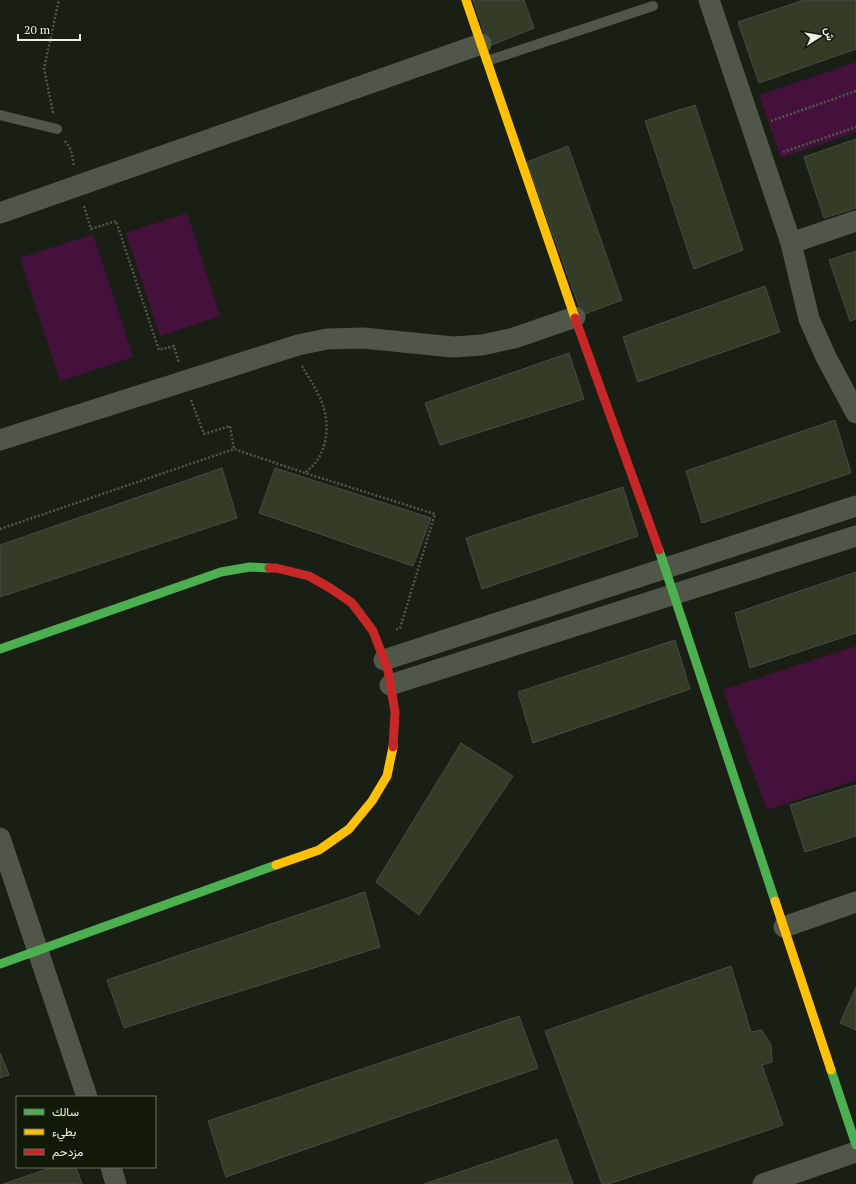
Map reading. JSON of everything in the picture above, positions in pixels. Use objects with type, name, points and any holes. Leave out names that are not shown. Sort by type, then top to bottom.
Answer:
[{"type":"street","points":[[466,0],[575,317],[674,594],[856,1145]]},
{"type":"street","points":[[708,0],[791,243],[809,319],[826,357],[856,413]]},
{"type":"street","points":[[0,213],[484,53]]},
{"type":"street","points":[[791,243],[856,222]]},
{"type":"street","points":[[0,440],[291,347],[327,339],[362,338],[453,347],[482,345],[514,338],[575,317]]},
{"type":"street","points":[[384,660],[856,506]]},
{"type":"street","points":[[390,685],[856,536]]},
{"type":"street","points":[[0,649],[221,572],[250,567],[276,568],[309,576],[352,603],[373,631],[388,670],[395,712],[394,743],[387,776],[372,801],[349,829],[319,850],[0,964]]},
{"type":"street","points":[[0,838],[88,1096]]},
{"type":"street","points":[[784,927],[856,902]]},
{"type":"street","points":[[763,1184],[856,1152]]},
{"type":"street","points":[[111,1168],[116,1184]]},
{"type":"lane","points":[[484,53],[653,6]]},
{"type":"lane","points":[[0,116],[56,129]]},
{"type":"path","points":[[59,0],[44,68],[56,129],[71,150],[78,186],[91,229],[116,221],[159,350],[174,346],[204,434],[230,426],[234,449]]},
{"type":"path","points":[[752,127],[856,91]]},
{"type":"path","points":[[762,158],[856,127]]},
{"type":"path","points":[[291,347],[320,396],[327,430],[323,449],[316,462],[305,473]]},
{"type":"path","points":[[0,529],[234,449],[435,514],[400,628],[375,637]]},
{"type":"shaded area","points":[[856,62],[856,132],[781,158],[759,95]]},
{"type":"shaded area","points":[[187,213],[220,316],[160,336],[126,233]]},
{"type":"shaded area","points":[[93,234],[133,357],[60,381],[20,258]]},
{"type":"shaded area","points":[[856,646],[856,780],[767,810],[723,690]]},
{"type":"building","points":[[473,0],[524,0],[534,28],[489,46]]},
{"type":"building","points":[[804,0],[856,0],[856,49],[759,83],[738,22]]},
{"type":"building","points":[[695,105],[743,250],[694,269],[645,121]]},
{"type":"building","points":[[856,139],[856,208],[824,218],[804,157]]},
{"type":"building","points":[[568,146],[622,300],[582,315],[527,162]]},
{"type":"building","points":[[856,251],[856,319],[850,321],[829,260]]},
{"type":"building","points":[[765,286],[780,332],[638,382],[623,337]]},
{"type":"building","points":[[569,353],[584,399],[440,445],[425,403]]},
{"type":"building","points":[[835,420],[851,473],[702,523],[686,471]]},
{"type":"building","points":[[222,468],[237,518],[0,597],[0,545]]},
{"type":"building","points":[[275,468],[431,518],[413,566],[259,513]]},
{"type":"building","points":[[623,487],[638,536],[482,589],[466,538]]},
{"type":"building","points":[[856,572],[856,633],[750,668],[735,613]]},
{"type":"building","points":[[675,640],[690,689],[533,743],[518,692]]},
{"type":"building","points":[[461,743],[513,776],[419,915],[376,882]]},
{"type":"building","points":[[856,785],[856,836],[805,852],[790,805]]},
{"type":"building","points":[[365,892],[380,947],[124,1028],[107,980]]},
{"type":"building","points":[[731,966],[751,1032],[762,1030],[771,1045],[772,1062],[762,1065],[783,1125],[609,1184],[602,1184],[545,1031]]},
{"type":"building","points":[[856,987],[856,1030],[840,1023]]},
{"type":"building","points":[[519,1016],[538,1068],[226,1177],[208,1121]]},
{"type":"building","points":[[0,1053],[9,1075],[0,1078]]},
{"type":"building","points":[[557,1139],[573,1184],[424,1184]]},
{"type":"building","points":[[50,1168],[76,1168],[82,1184],[3,1184]]},
{"type":"traffic: fast","points":[[659,550],[775,901]]},
{"type":"traffic: fast","points":[[0,649],[221,572],[250,567],[269,568]]},
{"type":"traffic: fast","points":[[0,964],[276,865]]},
{"type":"traffic: fast","points":[[831,1070],[856,1145]]},
{"type":"traffic: slow","points":[[466,0],[575,318]]},
{"type":"traffic: slow","points":[[276,865],[319,850],[349,829],[372,801],[387,776],[393,747]]},
{"type":"traffic: slow","points":[[775,901],[831,1070]]},
{"type":"traffic: jam","points":[[575,318],[659,550]]},
{"type":"traffic: jam","points":[[269,568],[276,568],[309,576],[330,588],[352,603],[373,631],[388,670],[395,712],[393,747]]}]
